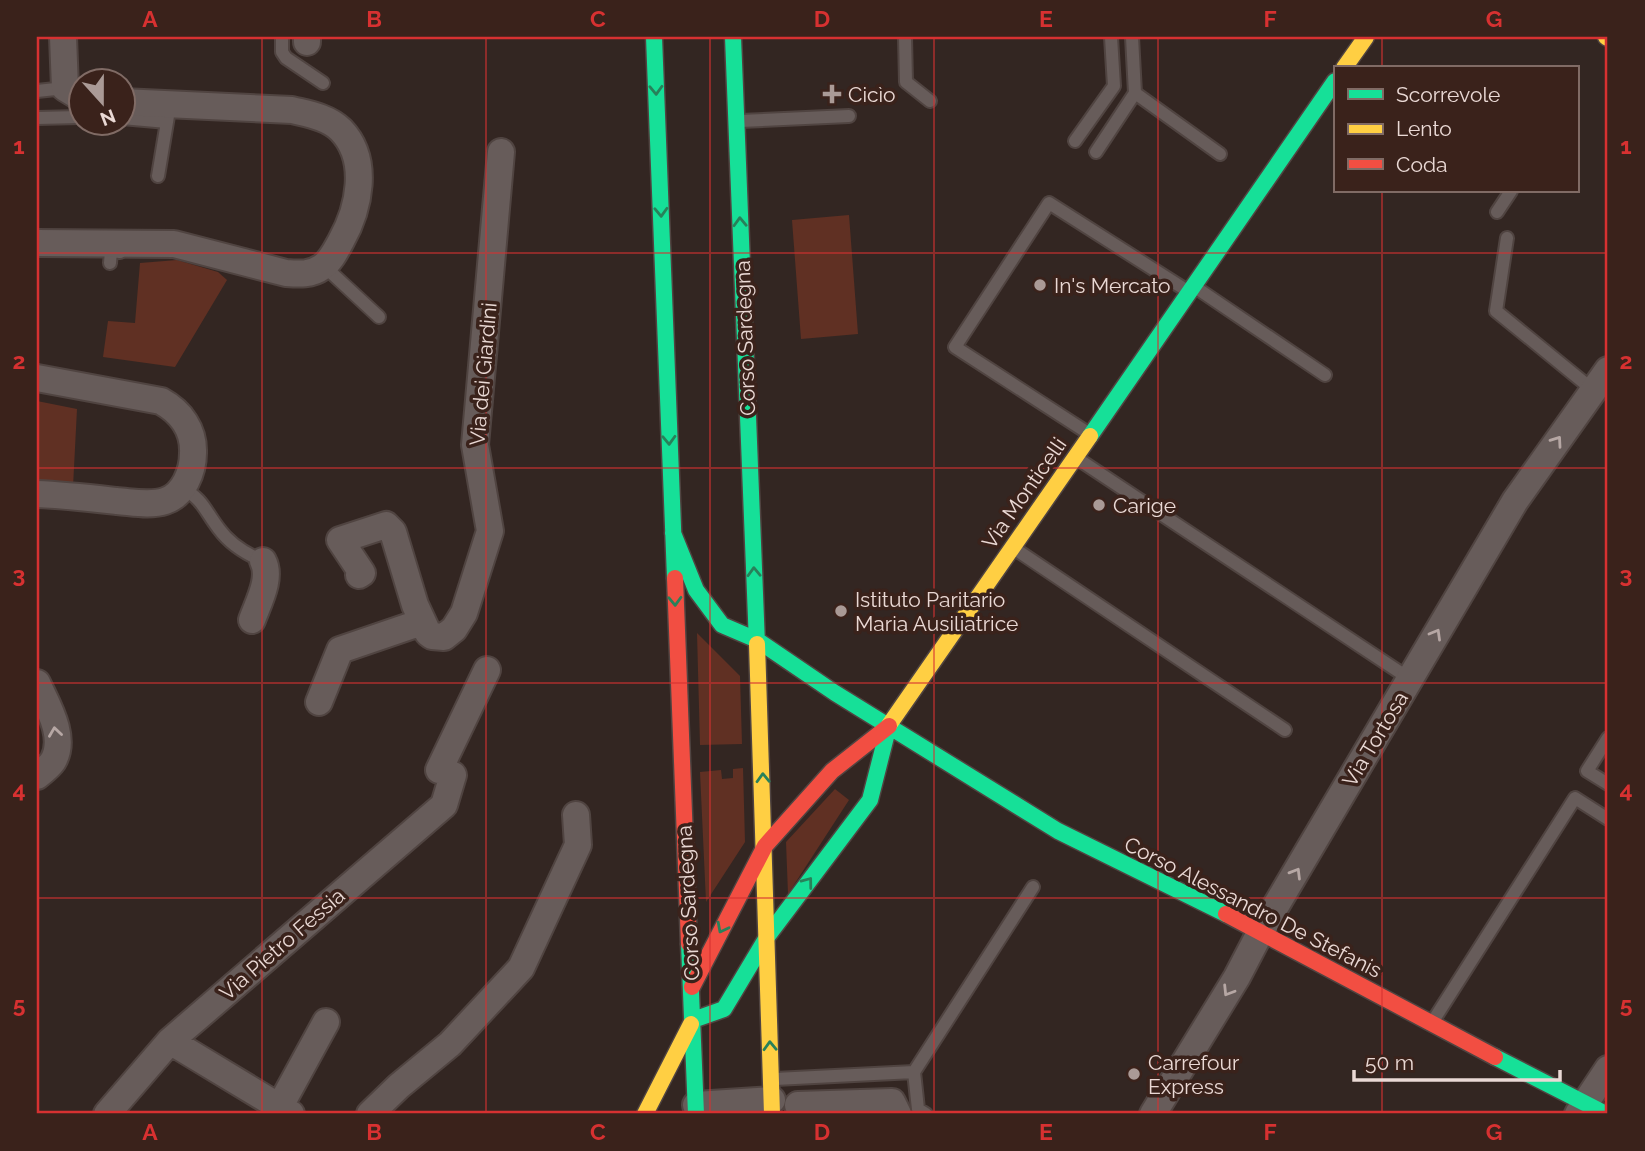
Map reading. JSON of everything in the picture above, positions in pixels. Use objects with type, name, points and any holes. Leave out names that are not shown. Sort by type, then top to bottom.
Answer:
[{"type":"street","points":[[63,37],[68,66]]},
{"type":"street","name":"Corso Sardegna","points":[[654,37],[696,1110],[772,1098]]},
{"type":"street","name":"Corso Sardegna","points":[[733,37],[757,640]]},
{"type":"street","points":[[1353,62],[1366,37]]},
{"type":"street","name":"Via Monticelli","points":[[693,1020],[724,1009],[767,937],[870,800],[888,726],[1334,82]]},
{"type":"street","points":[[37,243],[174,244],[286,272],[301,274],[324,266],[346,231],[359,186],[355,156],[340,130],[313,114],[292,110],[169,113],[136,106]]},
{"type":"street","name":"Via dei Giardini","points":[[422,622],[428,633],[438,638],[454,629],[464,613],[490,531],[475,445],[500,152]]},
{"type":"street","points":[[37,378],[154,398],[169,405],[186,423],[192,438],[193,461],[182,488],[173,498],[164,501],[146,503],[37,494]]},
{"type":"street","name":"Via Tortosa","points":[[1153,1114],[1237,976],[1515,501],[1601,380]]},
{"type":"street","points":[[320,702],[340,650],[422,622],[390,527],[381,525],[340,540],[362,573],[359,575]]},
{"type":"street","name":"Corso Sardegna","points":[[673,533],[696,590],[722,625],[757,640],[888,726]]},
{"type":"street","points":[[252,620],[266,579],[266,566],[263,561]]},
{"type":"street","points":[[757,640],[772,1098]]},
{"type":"street","name":"Via Pietro Fessia","points":[[107,1114],[170,1041],[444,805],[446,773],[487,670]]},
{"type":"street","points":[[37,683],[51,714],[57,741],[52,762],[37,776]]},
{"type":"street","points":[[691,987],[765,846],[832,771],[888,726]]},
{"type":"street","name":"Corso Alessandro De Stefanis","points":[[888,726],[1058,831],[1261,931],[1590,1111]]},
{"type":"street","points":[[370,1114],[450,1044],[522,968],[578,845],[576,815]]},
{"type":"street","points":[[645,1114],[693,1020]]},
{"type":"street","points":[[170,1041],[285,1111],[326,1022]]},
{"type":"street","points":[[1590,1111],[1608,1069]]},
{"type":"street","points":[[798,1105],[892,1102],[898,1114]]},
{"type":"lane","points":[[905,37],[906,82],[930,101]]},
{"type":"lane","points":[[1075,141],[1114,86],[1111,37]]},
{"type":"lane","points":[[1096,152],[1135,93],[1132,37]]},
{"type":"lane","points":[[298,38],[282,52],[286,58],[323,83]]},
{"type":"lane","points":[[37,91],[66,93]]},
{"type":"lane","points":[[1135,93],[1220,154]]},
{"type":"lane","points":[[136,117],[169,113],[158,176]]},
{"type":"lane","points":[[736,121],[849,116]]},
{"type":"lane","points":[[37,118],[66,117]]},
{"type":"lane","points":[[1497,212],[1510,192]]},
{"type":"lane","points":[[1090,435],[955,347],[1049,203],[1191,289],[1325,375]]},
{"type":"lane","points":[[1507,238],[1496,311],[1601,380]]},
{"type":"lane","points":[[110,263],[111,251],[173,254],[174,244]]},
{"type":"lane","points":[[324,266],[379,317]]},
{"type":"lane","points":[[1074,456],[1410,679]]},
{"type":"lane","points":[[182,488],[203,503],[217,527],[240,550],[263,561]]},
{"type":"lane","points":[[1012,547],[1285,730]]},
{"type":"lane","points":[[1608,738],[1587,771],[1608,784]]},
{"type":"lane","points":[[1432,1024],[1575,798],[1608,819]]},
{"type":"lane","points":[[926,1114],[918,1110],[914,1072],[1033,887]]},
{"type":"lane","points":[[772,1098],[914,1072]]},
{"type":"shaded area","points":[[849,215],[858,334],[801,339],[792,220]]},
{"type":"shaded area","points":[[177,260],[218,272],[227,280],[175,367],[103,357],[108,321],[135,323],[140,263]]},
{"type":"shaded area","points":[[37,401],[77,409],[73,487],[37,484]]},
{"type":"shaded area","points":[[697,633],[740,676],[742,744],[700,745]]},
{"type":"shaded area","points":[[743,768],[745,842],[706,902],[700,772],[721,770],[722,779],[733,778],[733,769]]},
{"type":"shaded area","points":[[835,789],[849,800],[788,894],[786,842]]},
{"type":"traffic: fast","points":[[654,37],[675,578]]},
{"type":"traffic: fast","points":[[733,37],[757,644]]},
{"type":"traffic: fast","points":[[1090,436],[1334,82]]},
{"type":"traffic: fast","points":[[673,533],[696,590],[722,625],[757,640],[835,693],[1058,831],[1226,914]]},
{"type":"traffic: fast","points":[[693,1020],[724,1009],[767,937],[870,800],[889,725]]},
{"type":"traffic: fast","points":[[689,944],[696,1114]]},
{"type":"traffic: fast","points":[[1495,1057],[1606,1114]]},
{"type":"traffic: slow","points":[[1345,66],[1366,37]]},
{"type":"traffic: slow","points":[[889,725],[1090,436]]},
{"type":"traffic: slow","points":[[757,644],[772,1114]]},
{"type":"traffic: slow","points":[[645,1114],[691,1024]]},
{"type":"traffic: jam","points":[[675,578],[689,944]]},
{"type":"traffic: jam","points":[[692,987],[765,846],[832,771],[889,726]]},
{"type":"traffic: jam","points":[[1226,914],[1495,1057]]},
{"type":"place","name":"Cicìo","points":[[832,94]]},
{"type":"place","name":"In's Mercato","points":[[1040,285]]},
{"type":"place","name":"Carige","points":[[1099,505]]},
{"type":"place","name":"Istituto Paritario Maria Ausiliatrice","points":[[841,611]]},
{"type":"place","name":"Carrefour Express","points":[[1134,1074]]}]
